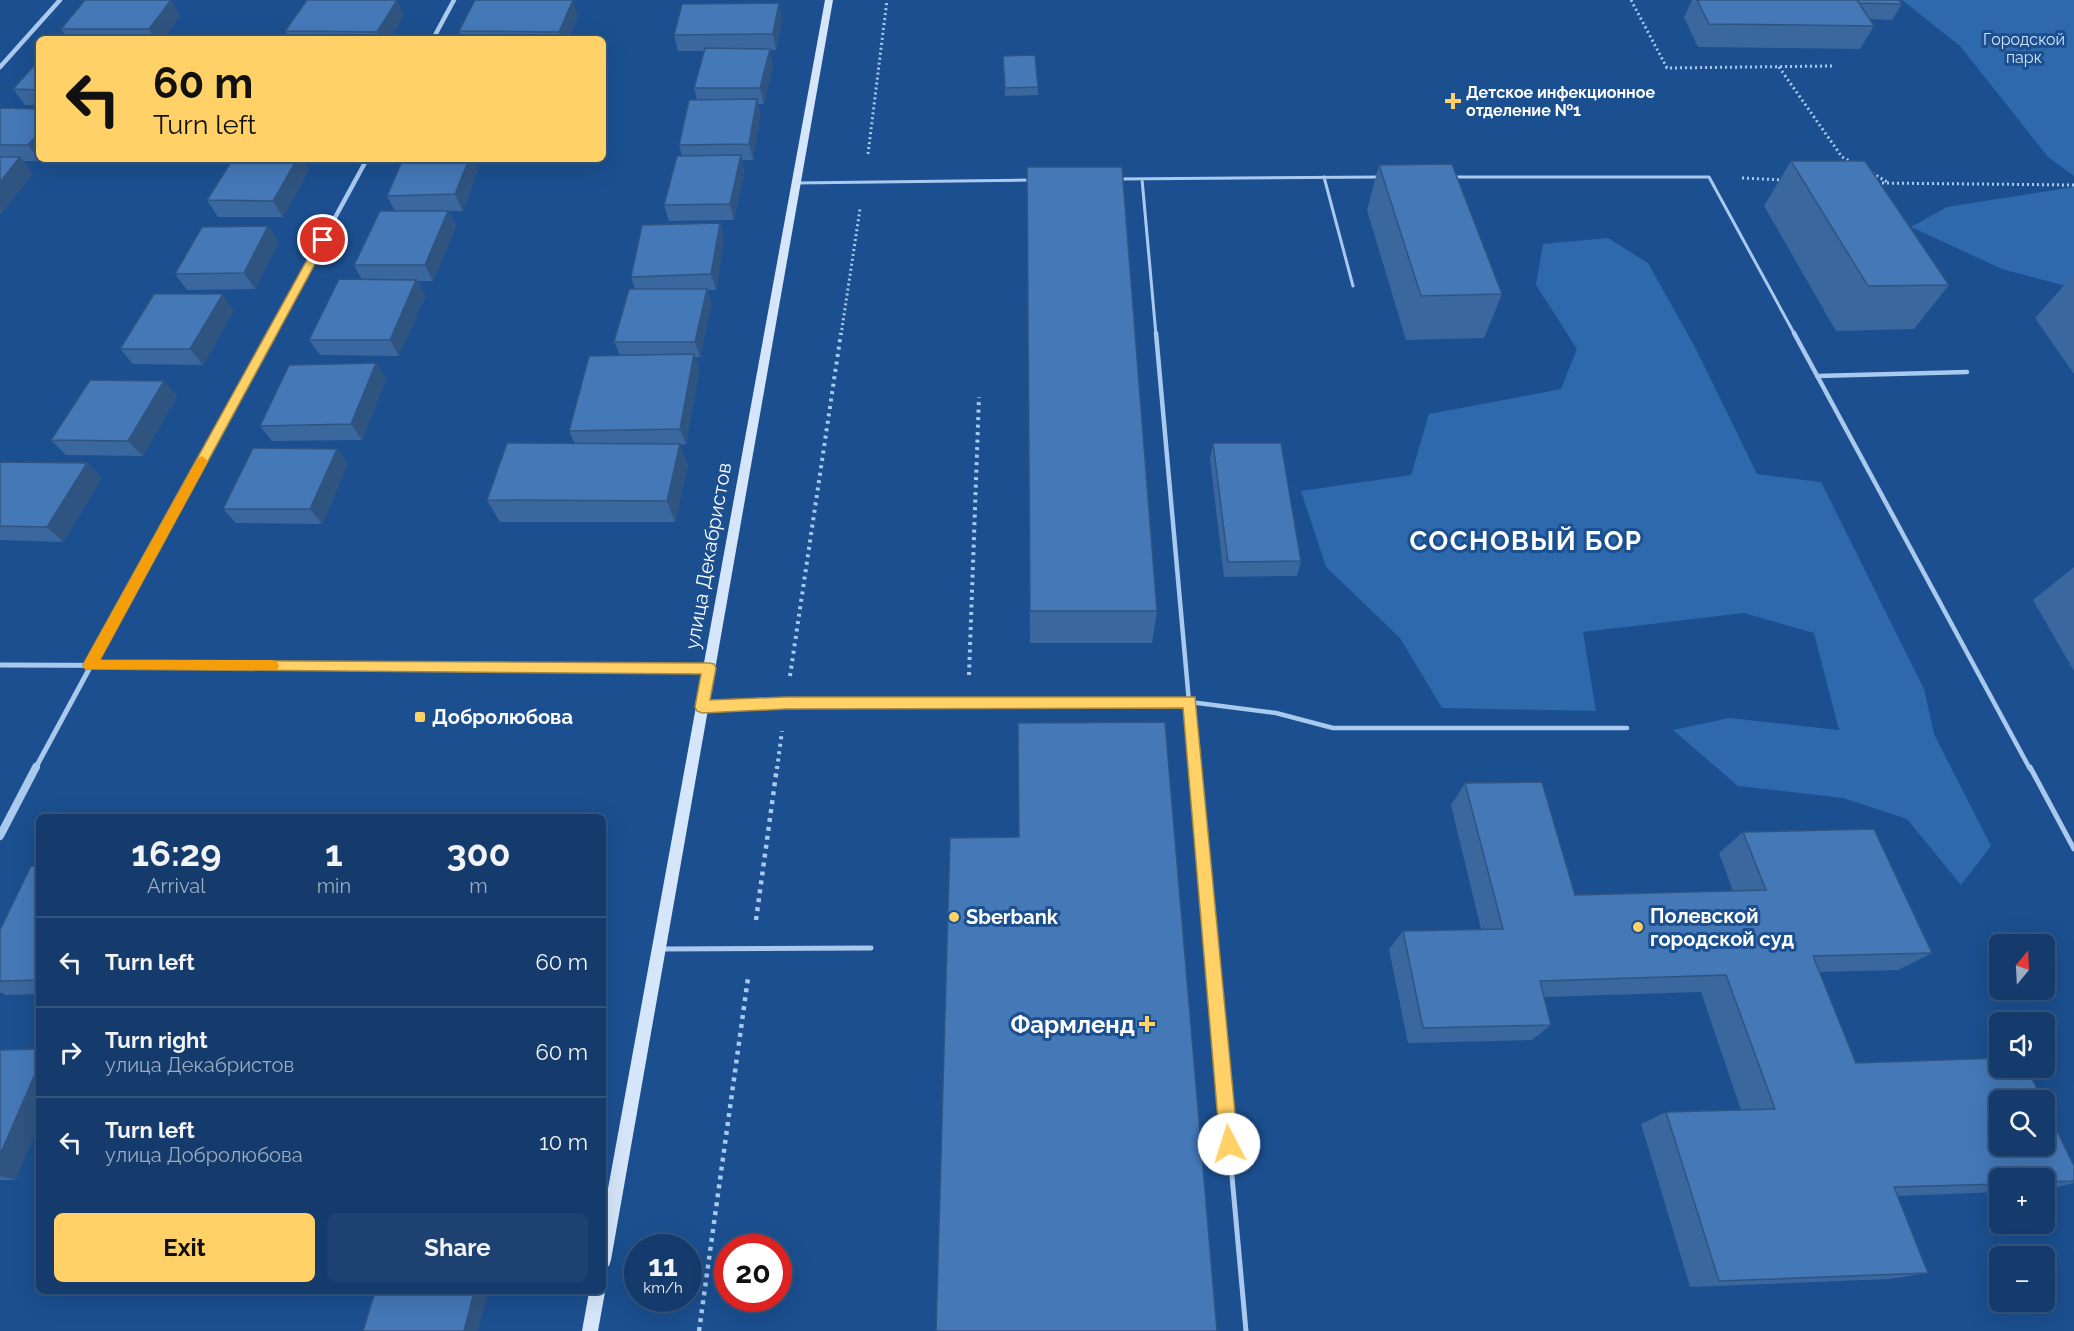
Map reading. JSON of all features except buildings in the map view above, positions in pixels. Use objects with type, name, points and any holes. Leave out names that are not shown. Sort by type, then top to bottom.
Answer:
[{"type":"street","points":[[0,68],[60,0]]},
{"type":"street","points":[[435,36],[454,0]]},
{"type":"street","name":"улица Декабристов","points":[[606,1243],[828,0]]},
{"type":"street","points":[[0,836],[90,665],[365,162]]},
{"type":"street","points":[[0,665],[709,668]]},
{"type":"street","points":[[590,1331],[597,1294]]},
{"type":"lane","points":[[1324,177],[1353,286]]},
{"type":"lane","points":[[1107,180],[1383,177]]},
{"type":"lane","points":[[1441,177],[1709,177],[2074,849]]},
{"type":"lane","points":[[1142,179],[1246,1331]]},
{"type":"lane","points":[[796,183],[1038,180]]},
{"type":"lane","points":[[1817,376],[1967,372]]},
{"type":"lane","points":[[702,707],[786,703],[1190,702],[1276,713],[1333,728],[1628,728]]},
{"type":"lane","points":[[659,949],[871,948]]},
{"type":"path","points":[[699,1331],[786,703],[864,182],[887,0]]},
{"type":"path","points":[[1631,0],[1667,68],[1832,66]]},
{"type":"path","points":[[1778,66],[1842,157],[1852,162]]},
{"type":"path","points":[[1871,173],[1891,184]]},
{"type":"path","points":[[1709,177],[1789,180]]},
{"type":"path","points":[[1868,183],[2074,185]]},
{"type":"path","points":[[968,702],[979,397]]},
{"type":"green space","name":"Городской парк","points":[[1902,0],[2074,0],[2074,176],[2048,157],[1960,46]]},
{"type":"green space","points":[[2074,187],[2074,288],[2002,269],[1911,227],[1947,207]]},
{"type":"green space","points":[[1608,238],[1648,263],[1695,347],[1757,474],[1821,482],[1924,689],[1934,734],[1991,846],[1961,885],[1907,819],[1843,798],[1738,786],[1673,730],[1729,718],[1839,730],[1814,633],[1744,613],[1583,632],[1596,711],[1442,708],[1400,638],[1326,567],[1301,491],[1411,475],[1429,414],[1561,389],[1577,349],[1536,285],[1543,244]]},
{"type":"slow traffic","points":[[202,461],[90,665],[272,666]]},
{"type":"place","name":"Детское инфекционное отделение №1","points":[[1453,101]]},
{"type":"place","name":"Добролюбова","points":[[420,717]]},
{"type":"place","name":"Sberbank","points":[[954,917]]},
{"type":"place","name":"Полевской городской суд","points":[[1638,927]]},
{"type":"place","name":"Фармленд","points":[[1147,1024]]},
{"type":"district","name":"СОСНОВЫЙ БОР","points":[[1526,541]]},
{"type":"route","points":[[323,240],[90,665],[709,668],[702,707],[786,703],[1190,702],[1229,1144]]}]
